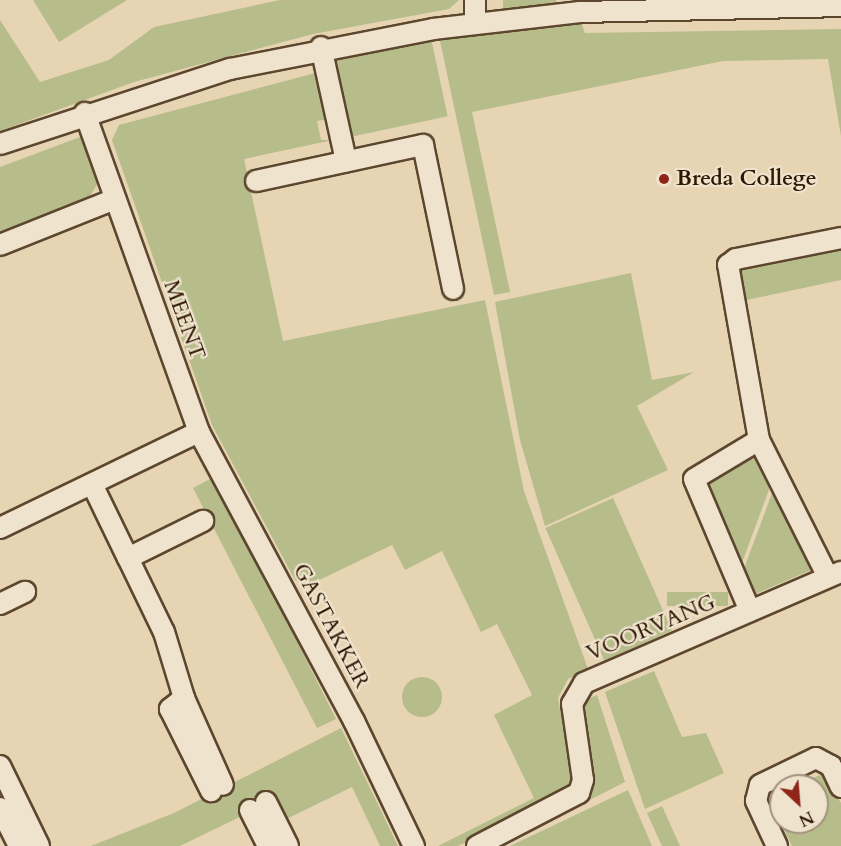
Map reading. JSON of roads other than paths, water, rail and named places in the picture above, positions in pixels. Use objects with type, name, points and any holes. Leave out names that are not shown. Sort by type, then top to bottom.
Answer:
[{"type":"street","points":[[475,0],[475,23]]},
{"type":"street","points":[[0,144],[85,113],[321,47],[475,23],[580,12],[841,6]]},
{"type":"street","points":[[321,47],[346,161]]},
{"type":"street","name":"MEENT","points":[[85,113],[199,432]]},
{"type":"street","points":[[256,181],[423,145],[453,289]]},
{"type":"street","points":[[0,245],[115,199]]},
{"type":"street","points":[[759,440],[728,265],[736,259],[841,238]]},
{"type":"street","points":[[0,528],[199,432]]},
{"type":"street","name":"GASTAKKER","points":[[199,432],[354,721],[414,846]]},
{"type":"street","name":"VOORVANG","points":[[477,846],[579,793],[583,780],[572,704],[584,683],[750,611],[835,574],[759,440],[694,479],[750,611]]},
{"type":"street","points":[[92,484],[164,633],[184,698],[217,788]]},
{"type":"street","points":[[128,558],[202,521]]},
{"type":"street","points":[[0,604],[25,592]]},
{"type":"street","points":[[777,846],[756,801],[760,785],[816,758],[831,766],[841,787]]},
{"type":"street","points":[[1,773],[39,846]]},
{"type":"street","points":[[268,846],[258,806],[288,846]]},
{"type":"street","points":[[0,808],[19,846]]},
{"type":"place","name":"Breda College","points":[[664,179]]}]
